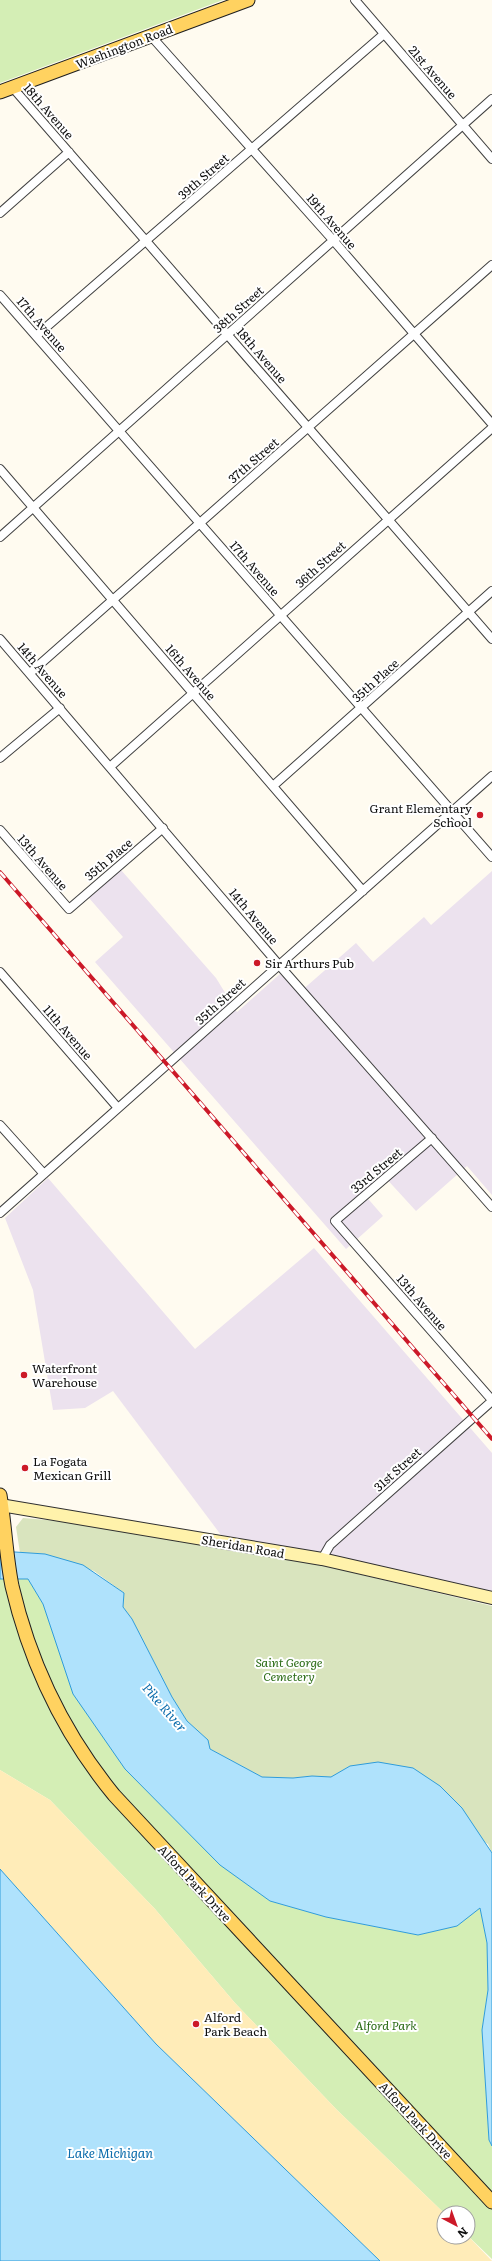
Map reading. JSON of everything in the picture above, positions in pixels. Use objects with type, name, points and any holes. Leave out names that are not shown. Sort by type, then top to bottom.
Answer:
[{"type":"main road","name":"Washington Road","points":[[0,92],[248,0]]},
{"type":"main road","name":"Alford Park Drive","points":[[0,1502],[12,1586],[42,1677],[77,1747],[96,1774],[114,1795],[492,2202]]},
{"type":"street","name":"21st Avenue","points":[[355,0],[492,159]]},
{"type":"street","name":"39th Street","points":[[36,336],[384,34]]},
{"type":"street","name":"19th Avenue","points":[[151,36],[333,240],[492,424]]},
{"type":"street","name":"18th Avenue","points":[[13,88],[492,639]]},
{"type":"street","name":"38th Street","points":[[0,537],[492,99]]},
{"type":"street","points":[[0,213],[69,152]]},
{"type":"street","name":"37th Street","points":[[30,673],[492,265]]},
{"type":"street","name":"17th Avenue","points":[[0,295],[492,857]]},
{"type":"street","name":"36th Street","points":[[111,766],[492,428]]},
{"type":"street","name":"16th Avenue","points":[[0,469],[363,891]]},
{"type":"street","name":"35th Place","points":[[273,786],[492,591]]},
{"type":"street","name":"14th Avenue","points":[[0,639],[111,766],[279,965],[492,1207]]},
{"type":"street","points":[[0,758],[60,708]]},
{"type":"street","name":"35th Street","points":[[0,1213],[492,776]]},
{"type":"street","name":"35th Place","points":[[68,909],[163,828]]},
{"type":"street","name":"13th Avenue","points":[[0,830],[68,909]]},
{"type":"street","name":"11th Avenue","points":[[0,972],[118,1108]]},
{"type":"street","points":[[0,1125],[44,1174]]},
{"type":"street","name":"33rd Street","points":[[335,1221],[432,1138]]},
{"type":"street","name":"13th Avenue","points":[[335,1221],[492,1400]]},
{"type":"street","name":"31st Street","points":[[322,1559],[330,1545],[492,1400]]},
{"type":"street","name":"Sheridan Road","points":[[0,1502],[322,1559],[492,1598]]},
{"type":"shaded area","points":[[121,870],[216,978],[237,1012],[280,974],[300,992],[356,943],[373,962],[424,917],[431,925],[492,871],[492,1195],[467,1166],[416,1211],[383,1175],[363,1193],[383,1216],[346,1249],[95,962],[123,937],[89,898]]},
{"type":"shaded area","points":[[48,1178],[195,1349],[314,1248],[492,1453],[492,1591],[221,1535],[113,1391],[85,1408],[53,1410],[33,1290],[5,1218]]},
{"type":"green space","points":[[0,0],[223,0],[0,83]]},
{"type":"green space","name":"Saint George Cemetery","points":[[23,1518],[71,1522],[321,1565],[492,1606],[492,1853],[488,1844],[350,1766],[331,1778],[312,1776],[293,1778],[262,1777],[210,1749],[208,1740],[187,1721],[172,1697],[132,1619],[123,1607],[124,1593],[94,1571],[45,1554],[20,1553],[16,1527]]},
{"type":"green space","name":"Alford Park","points":[[0,1579],[28,1579],[43,1604],[53,1632],[270,1901],[326,1917],[418,1935],[457,1926],[480,1907],[487,1943],[488,1990],[482,2030],[489,2140],[492,2146],[492,2259],[476,2244],[476,2205],[436,2205],[337,2110],[235,2003],[155,1909],[50,1800],[0,1770]]},
{"type":"sand","name":"Alford Park Beach","points":[[0,1770],[50,1800],[155,1909],[235,2003],[337,2110],[436,2205],[436,2245],[476,2244],[492,2261],[380,2261],[156,2044],[0,1869]]},
{"type":"water","name":"Pike River","points":[[0,1551],[45,1554],[83,1565],[124,1593],[123,1607],[132,1619],[172,1697],[187,1721],[208,1740],[210,1749],[262,1777],[331,1777],[350,1766],[378,1762],[413,1768],[440,1786],[462,1808],[492,1853],[492,2146],[489,2140],[482,2030],[488,1990],[487,1943],[480,1908],[457,1926],[418,1935],[326,1917],[270,1901],[220,1865],[125,1769],[73,1694],[43,1604],[28,1579],[0,1579]]},
{"type":"water","name":"Lake Michigan","points":[[0,1869],[156,2044],[380,2261],[0,2261]]},
{"type":"railway","points":[[0,872],[492,1439]]},
{"type":"place","name":"Grant Elementary School","points":[[480,815]]},
{"type":"place","name":"Sir Arthurs Pub","points":[[257,963]]},
{"type":"place","name":"Waterfront Warehouse","points":[[24,1375]]},
{"type":"place","name":"La Fogata Mexican Grill","points":[[25,1468]]},
{"type":"place","name":"Alford Park Beach","points":[[196,2024]]}]
